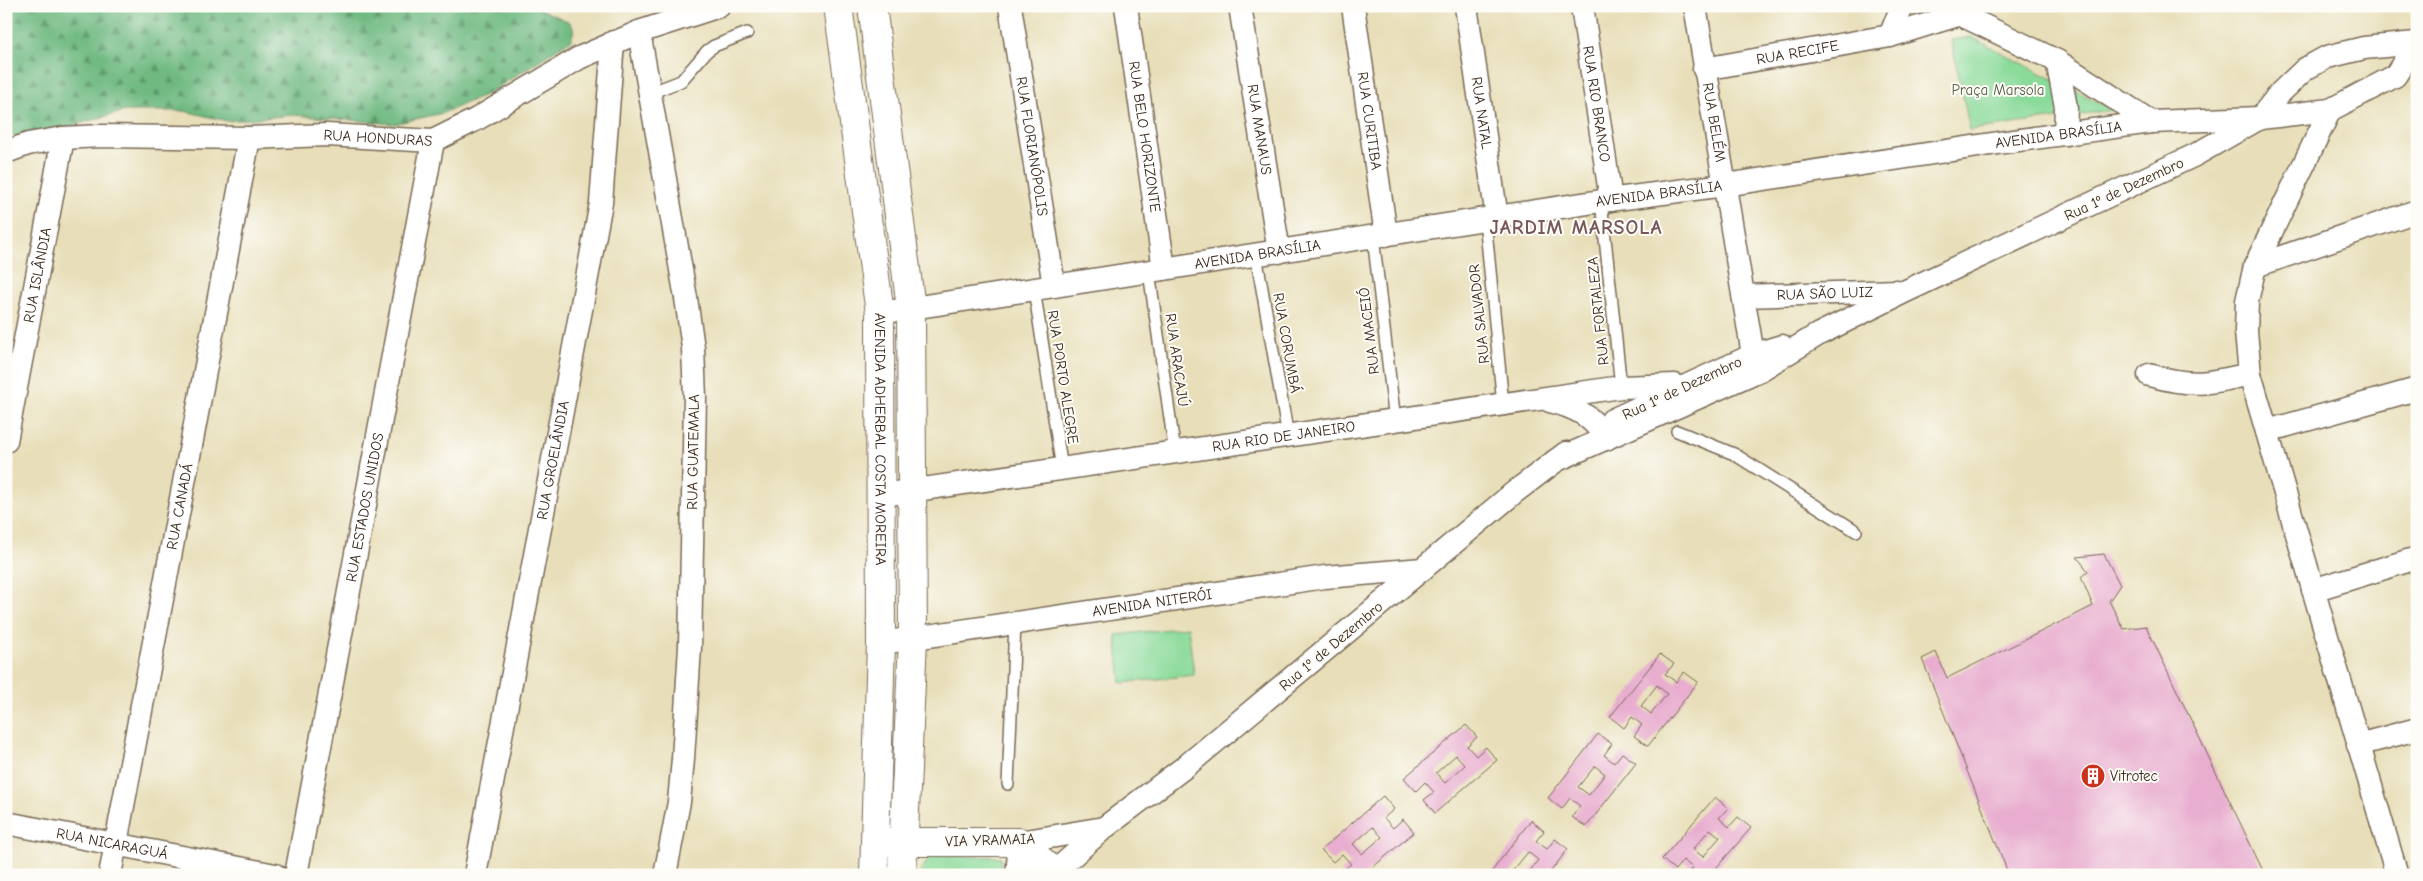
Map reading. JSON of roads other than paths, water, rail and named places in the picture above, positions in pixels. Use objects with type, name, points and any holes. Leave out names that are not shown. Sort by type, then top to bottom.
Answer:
[{"type":"main road","name":"AVENIDA ADHERBAL COSTA MOREIRA","points":[[838,6],[880,314],[881,643],[874,875]]},
{"type":"main road","name":"AVENIDA ADHERBAL COSTA MOREIRA","points":[[872,6],[911,308],[912,640],[902,875]]},
{"type":"main road","name":"VIA YRAMAIA","points":[[876,842],[1020,842]]},
{"type":"main road","points":[[1020,842],[1054,874]]},
{"type":"street","name":"RUA HONDURAS","points":[[6,152],[28,144],[62,138],[101,136],[249,138],[328,135],[433,141],[476,119],[578,58],[640,32],[719,6]]},
{"type":"street","name":"RUA FLORIANÓPOLIS","points":[[1010,6],[1044,288]]},
{"type":"street","name":"RUA BELO HORIZONTE","points":[[1126,6],[1157,270]]},
{"type":"street","name":"RUA MANAUS","points":[[1240,6],[1279,252]]},
{"type":"street","name":"RUA CURITIBA","points":[[1353,6],[1379,236]]},
{"type":"street","name":"RUA NATAL","points":[[1466,6],[1491,218]]},
{"type":"street","name":"RUA RIO BRANCO","points":[[1582,6],[1606,201]]},
{"type":"street","name":"RUA BELÉM","points":[[1695,6],[1753,355]]},
{"type":"street","points":[[1890,36],[1902,6]]},
{"type":"street","name":"RUA RECIFE","points":[[1704,69],[1890,36],[1952,10]]},
{"type":"street","points":[[1952,10],[2058,61],[2151,122]]},
{"type":"street","name":"RUA GUATEMALA","points":[[640,32],[686,298],[693,348],[695,398],[690,647],[684,750],[679,802],[665,875]]},
{"type":"street","name":"RUA GROELÂNDIA","points":[[475,875],[601,204],[614,42]]},
{"type":"street","points":[[2260,118],[2281,92],[2304,69],[2327,57],[2364,48],[2417,43]]},
{"type":"street","name":"Rua 1º de Dezembro","points":[[1598,428],[1710,391],[1760,370],[1819,334],[1906,291],[2170,168],[2260,118],[2330,110],[2406,75],[2417,43]]},
{"type":"street","points":[[2058,61],[2066,107],[2065,134]]},
{"type":"street","points":[[2330,110],[2255,266],[2247,301],[2246,332],[2250,374],[2396,875]]},
{"type":"street","name":"AVENIDA BRASÍLIA","points":[[880,314],[1491,218],[2065,134],[2151,122],[2260,118]]},
{"type":"street","name":"RUA ISLÂNDIA","points":[[6,441],[62,138]]},
{"type":"street","name":"RUA CANADÁ","points":[[110,875],[249,138]]},
{"type":"street","name":"RUA ESTADOS UNIDOS","points":[[296,875],[433,141]]},
{"type":"street","points":[[2255,266],[2417,212]]},
{"type":"street","name":"RUA SÃO LUIZ","points":[[1744,296],[1906,291]]},
{"type":"street","name":"Rua 1º de Dezembro","points":[[1054,874],[1104,828],[1186,766],[1423,569],[1598,428],[1753,355],[1819,334]]},
{"type":"street","points":[[1710,391],[1753,355]]},
{"type":"street","points":[[2149,375],[2171,381],[2197,384],[2250,374]]},
{"type":"street","name":"RUA RIO DE JANEIRO","points":[[882,495],[1544,400],[1612,388],[1688,384]]},
{"type":"street","points":[[1598,428],[1596,398],[1612,388]]},
{"type":"street","points":[[2267,431],[2417,389]]},
{"type":"street","points":[[1544,400],[1573,407],[1598,428]]},
{"type":"street","points":[[2313,590],[2417,558]]},
{"type":"street","name":"AVENIDA NITERÓI","points":[[881,643],[912,640],[1325,577],[1423,569]]},
{"type":"street","points":[[2358,745],[2417,729]]},
{"type":"street","name":"RUA NICARAGUÁ","points":[[6,823],[275,875]]},
{"type":"street","name":"VIA YRAMAIA","points":[[1020,842],[1104,828]]},
{"type":"street","points":[[1017,875],[1020,842]]},
{"type":"lane","points":[[650,93],[681,81],[707,51],[714,46],[747,34]]},
{"type":"lane","name":"RUA FORTALEZA","points":[[1606,201],[1612,388]]},
{"type":"lane","name":"RUA SALVADOR","points":[[1491,218],[1503,405]]},
{"type":"lane","name":"RUA MACEIÓ","points":[[1379,236],[1395,421]]},
{"type":"lane","name":"RUA CORUMBÁ","points":[[1256,255],[1288,436]]},
{"type":"lane","name":"RUA ARACAJÚ","points":[[1157,270],[1176,453]]},
{"type":"lane","name":"RUA PORTO ALEGRE","points":[[1044,288],[1062,469]]},
{"type":"lane","points":[[1677,431],[1734,454],[1856,531]]},
{"type":"lane","points":[[1008,784],[1014,624]]},
{"type":"place","name":"Vitrotec","points":[[2093,776]]},
{"type":"district","name":"JARDIM MARSOLA","points":[[1576,227]]},
{"type":"park label","name":"Praça Marsola","points":[[1998,90]]}]
